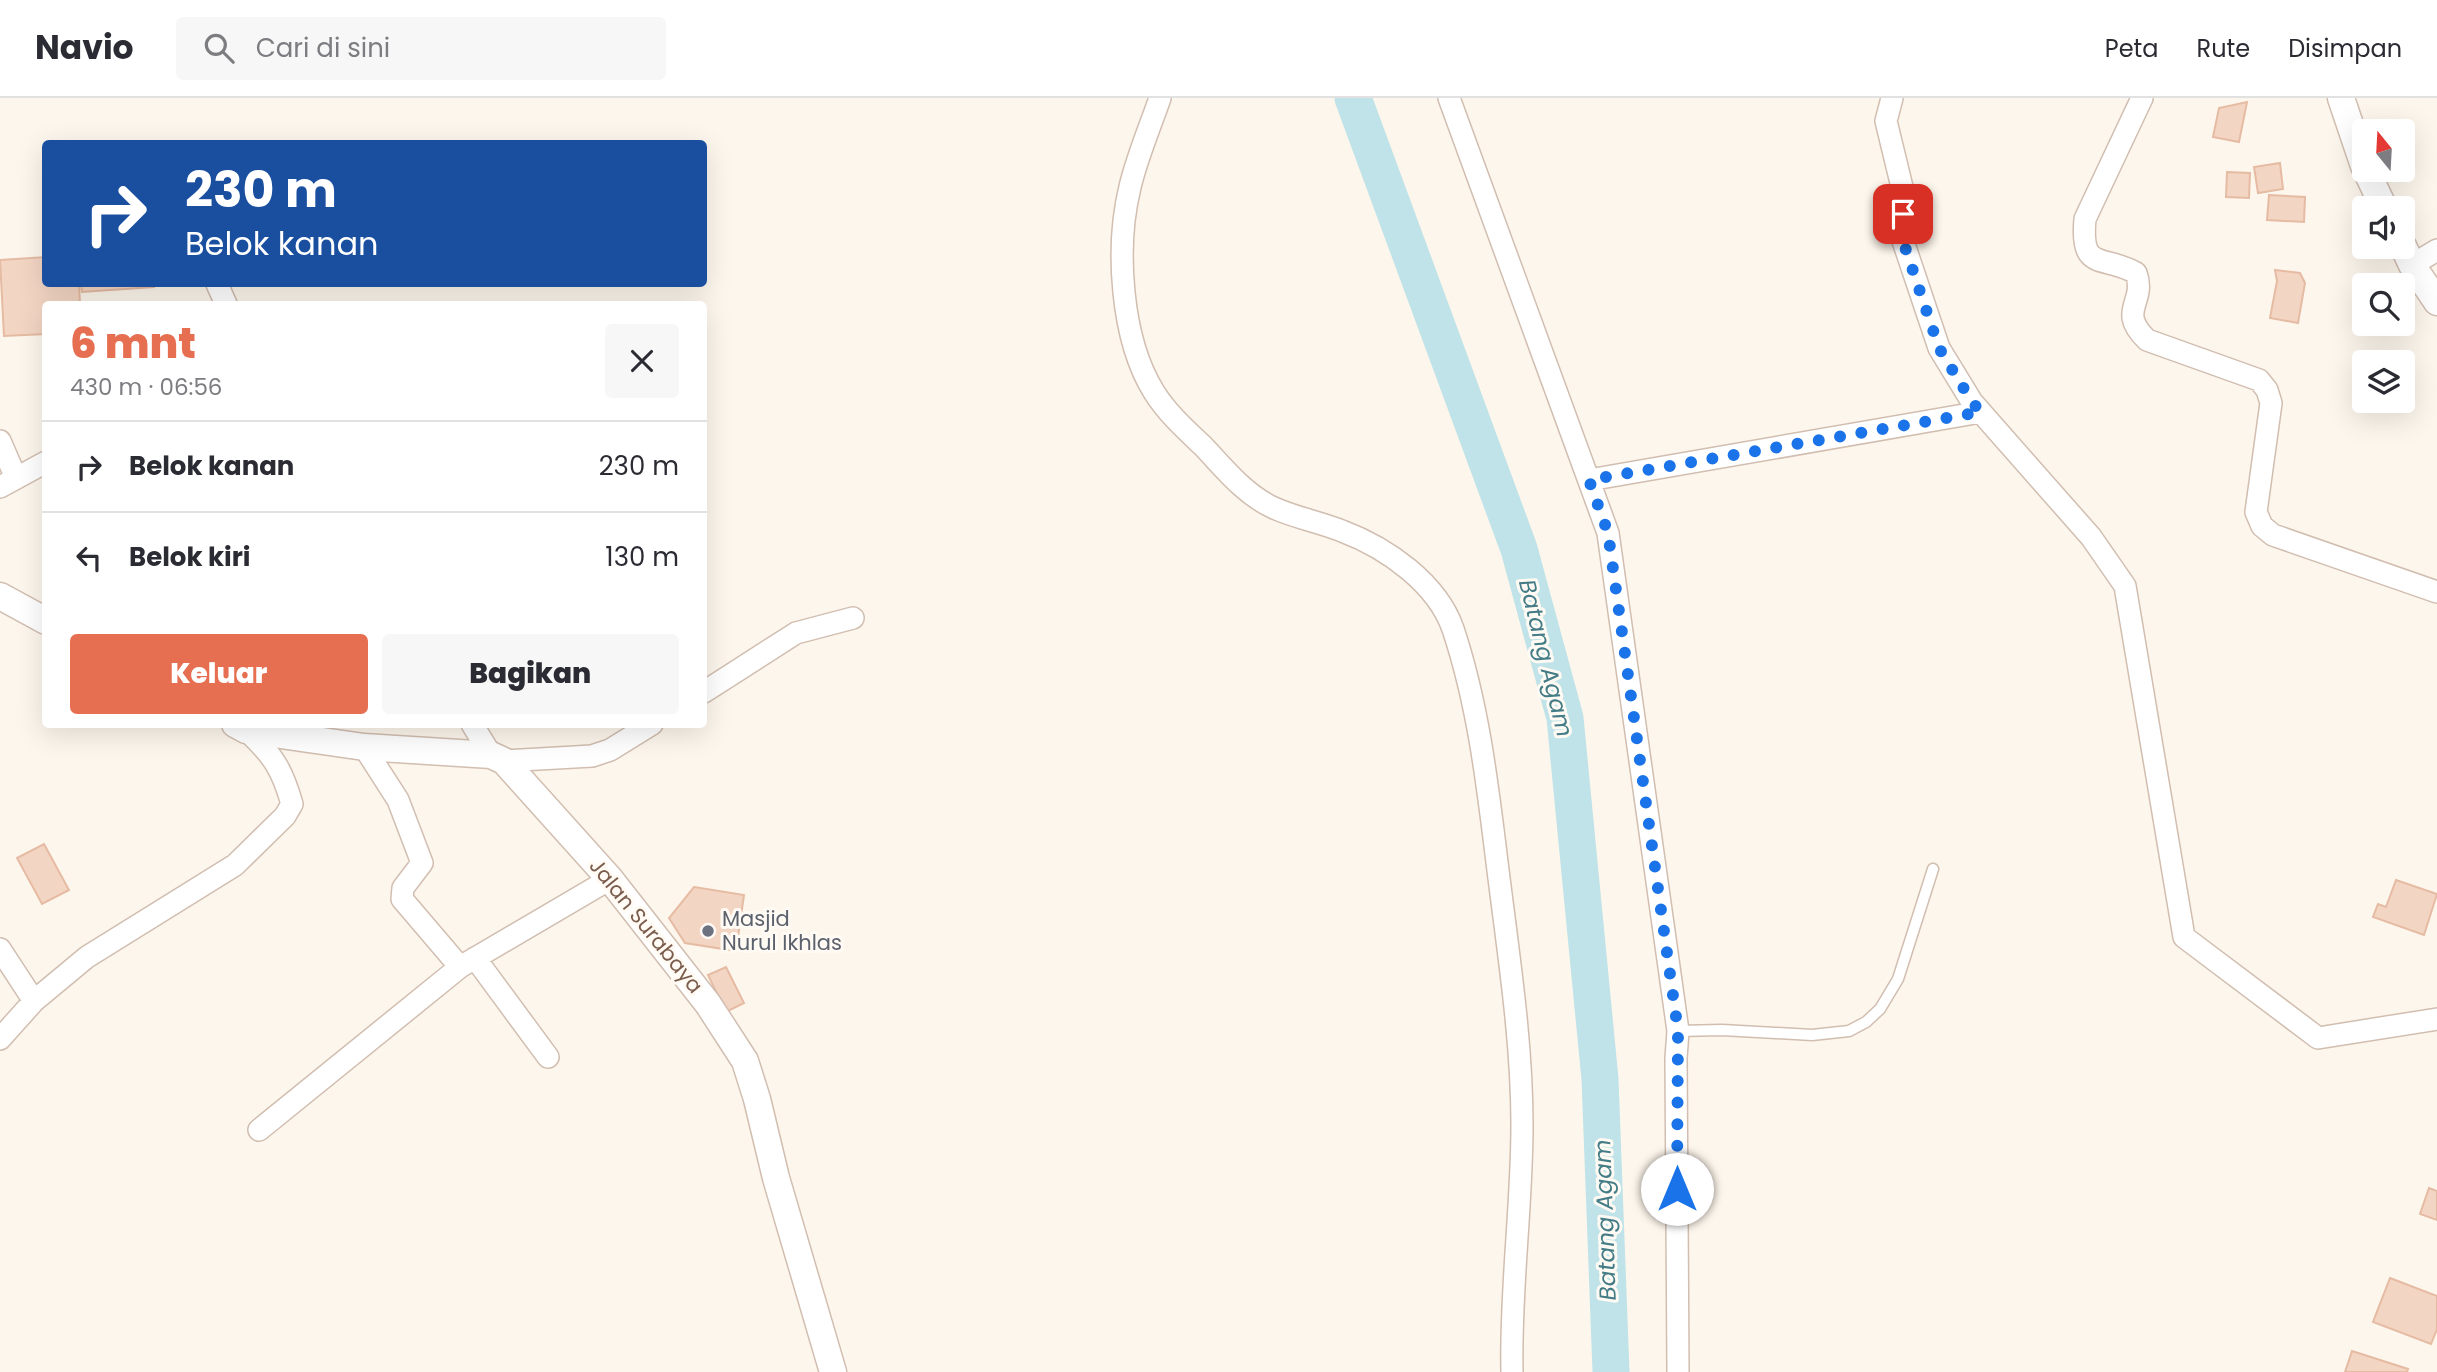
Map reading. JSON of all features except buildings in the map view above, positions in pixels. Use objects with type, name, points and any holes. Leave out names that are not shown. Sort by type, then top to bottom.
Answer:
[{"type":"street","points":[[1160,98],[1129,188],[1122,254],[1126,317],[1139,361],[1154,393],[1178,421],[1256,498],[1293,516],[1375,544],[1415,576],[1440,602],[1452,626],[1459,651],[1483,749],[1515,1007],[1522,1121],[1511,1330],[1512,1372]]},
{"type":"street","points":[[1449,98],[1608,533],[1678,1031],[1678,1372]]},
{"type":"street","points":[[1892,98],[1886,121],[1902,187],[1903,241],[1939,348],[1972,402],[2091,537],[2125,586],[2184,937],[2318,1038],[2437,1019]]},
{"type":"street","points":[[2142,98],[2085,219],[2083,239],[2087,250],[2095,260],[2128,268],[2136,273],[2139,282],[2132,317],[2135,329],[2147,340],[2259,380],[2267,390],[2271,402],[2256,512],[2262,526],[2273,535],[2437,592]]},
{"type":"street","points":[[2341,98],[2352,130]]},
{"type":"street","points":[[2415,255],[2437,250]]},
{"type":"street","points":[[2410,259],[2437,302]]},
{"type":"street","points":[[1589,480],[1981,412]]},
{"type":"street","points":[[0,441],[8,482],[42,464]]},
{"type":"street","points":[[0,596],[42,619]]},
{"type":"street","points":[[707,690],[796,633],[853,618]]},
{"type":"street","points":[[0,1039],[34,1001],[87,957],[235,865],[285,816],[292,804],[275,760],[241,728]]},
{"type":"street","points":[[246,728],[364,747],[497,758],[592,756],[610,751],[646,728]]},
{"type":"street","points":[[475,728],[497,758]]},
{"type":"street","points":[[364,747],[398,800],[422,863],[403,888],[402,899],[467,963],[548,1057]]},
{"type":"street","name":"Jalan Surabaya","points":[[497,758],[610,879],[708,1004],[745,1061],[833,1372]]},
{"type":"street","points":[[259,1130],[467,963],[610,879]]},
{"type":"street","points":[[0,949],[34,1001]]},
{"type":"lane","points":[[1678,1031],[1723,1030],[1812,1035],[1849,1031],[1866,1023],[1880,1009],[1898,979],[1933,869]]},
{"type":"waterway","name":"Batang Agam","points":[[1353,98],[1519,549],[1565,718],[1600,1079],[1611,1372]]},
{"type":"place","name":"Masjid Nurul Ikhlas","points":[[708,931]]},
{"type":"route","points":[[1677,1189],[1678,1031],[1608,533],[1589,480],[1981,412],[1939,348],[1903,241],[1903,214]]}]
